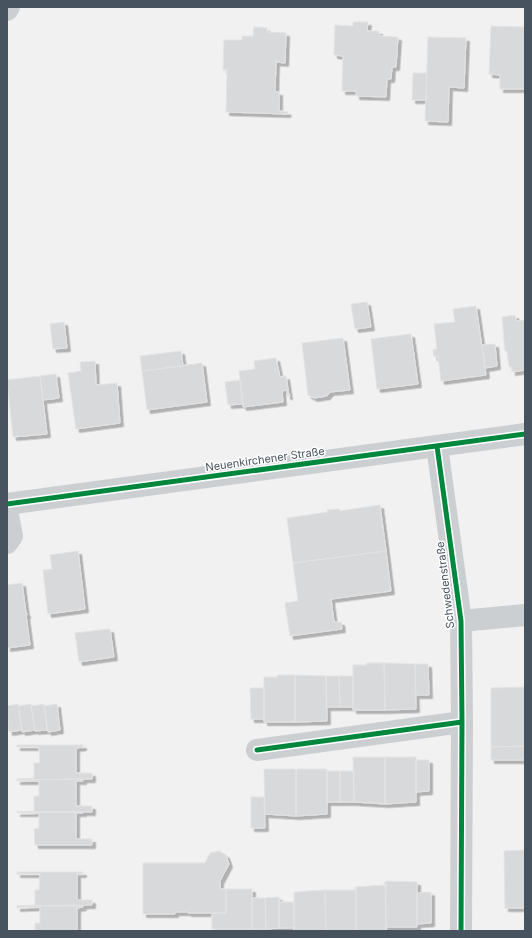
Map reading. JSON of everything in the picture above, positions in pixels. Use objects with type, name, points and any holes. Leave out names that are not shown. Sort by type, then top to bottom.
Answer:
[{"type":"street","name":"Neuenkirchener Straße","points":[[7,504],[525,434]]},
{"type":"street","name":"Schwedenstraße","points":[[437,446],[461,621],[462,931]]},
{"type":"street","points":[[7,510],[12,536],[7,544]]},
{"type":"street","points":[[461,621],[525,615]]},
{"type":"street","points":[[257,750],[462,722]]},
{"type":"building","points":[[353,22],[368,22],[367,31],[379,31],[379,36],[398,37],[396,67],[392,67],[391,79],[387,79],[386,97],[356,96],[356,91],[342,91],[343,56],[334,55],[335,25],[353,26]]},
{"type":"building","points":[[491,26],[525,27],[525,89],[500,89],[500,75],[489,74]]},
{"type":"building","points":[[254,27],[267,28],[267,32],[286,33],[285,63],[276,62],[275,92],[279,92],[279,111],[288,112],[287,114],[226,112],[227,70],[223,70],[224,40],[242,40],[242,36],[253,36]]},
{"type":"building","points":[[428,37],[466,38],[464,88],[449,87],[448,122],[425,121]]},
{"type":"building","points":[[413,73],[427,73],[426,100],[412,100]]},
{"type":"building","points":[[367,302],[371,327],[355,329],[351,304]]},
{"type":"building","points":[[476,306],[486,375],[441,381],[438,356],[434,357],[433,350],[437,349],[434,324],[455,322],[453,309]]},
{"type":"building","points":[[515,315],[516,321],[525,320],[525,370],[512,372],[512,367],[509,367],[507,351],[505,351],[502,317]]},
{"type":"building","points":[[64,322],[67,348],[53,349],[50,324]]},
{"type":"building","points":[[411,334],[418,384],[377,389],[371,339]]},
{"type":"building","points":[[343,338],[350,390],[330,392],[327,396],[314,398],[308,395],[302,343]]},
{"type":"building","points":[[495,344],[497,366],[485,368],[482,345]]},
{"type":"building","points":[[181,351],[183,366],[142,371],[140,356]]},
{"type":"building","points":[[276,358],[280,377],[286,376],[289,396],[287,396],[287,390],[282,391],[283,402],[243,407],[239,371],[255,369],[254,361]]},
{"type":"building","points":[[95,361],[96,385],[117,383],[120,423],[76,429],[68,373],[81,371],[80,362]]},
{"type":"building","points":[[202,363],[207,402],[147,410],[142,371]]},
{"type":"building","points":[[56,374],[59,398],[43,400],[40,376]]},
{"type":"building","points":[[40,376],[47,434],[13,437],[7,380]]},
{"type":"building","points":[[240,380],[243,404],[228,405],[225,382]]},
{"type":"building","points":[[380,505],[386,551],[293,563],[287,518],[328,512],[327,510],[339,509],[340,511]]},
{"type":"building","points":[[78,551],[85,609],[48,614],[43,570],[52,569],[50,555]]},
{"type":"building","points":[[386,551],[391,591],[331,599],[334,622],[341,622],[342,629],[290,636],[285,603],[298,601],[293,563]]},
{"type":"building","points":[[22,583],[30,645],[7,648],[7,585]]},
{"type":"building","points":[[110,629],[114,657],[79,662],[75,633]]},
{"type":"building","points":[[367,663],[384,663],[385,710],[353,710],[353,665],[366,665]]},
{"type":"building","points":[[384,663],[415,664],[416,709],[385,710]]},
{"type":"building","points":[[415,664],[428,664],[429,695],[416,695]]},
{"type":"building","points":[[278,675],[295,675],[295,722],[264,722],[264,677],[277,677]]},
{"type":"building","points":[[295,675],[326,676],[327,721],[295,722]]},
{"type":"building","points":[[326,676],[339,676],[340,707],[326,707]]},
{"type":"building","points":[[339,676],[353,676],[353,707],[340,707]]},
{"type":"building","points":[[525,687],[525,746],[491,747],[491,688]]},
{"type":"building","points":[[250,688],[264,688],[264,719],[251,719]]},
{"type":"building","points":[[18,704],[22,730],[9,732],[7,706]]},
{"type":"building","points":[[31,704],[35,730],[22,732],[18,706]]},
{"type":"building","points":[[44,704],[47,730],[35,731],[31,706]]},
{"type":"building","points":[[57,704],[60,730],[48,732],[44,706]]},
{"type":"building","points":[[17,745],[83,745],[83,747],[76,748],[76,773],[92,773],[92,779],[17,780],[34,778],[34,763],[40,763],[39,747],[17,747]]},
{"type":"building","points":[[525,746],[525,760],[491,760],[491,747]]},
{"type":"building","points":[[353,757],[385,757],[385,804],[354,802]]},
{"type":"building","points":[[385,757],[416,757],[416,802],[385,804]]},
{"type":"building","points":[[416,760],[429,760],[429,791],[416,792]]},
{"type":"building","points":[[264,769],[296,769],[296,816],[265,814]]},
{"type":"building","points":[[296,769],[327,769],[327,814],[296,816]]},
{"type":"building","points":[[327,771],[340,771],[340,802],[327,802]]},
{"type":"building","points":[[340,771],[354,771],[354,802],[340,802]]},
{"type":"building","points":[[83,779],[83,781],[76,781],[76,806],[92,806],[92,812],[17,812],[34,811],[34,796],[39,796],[39,781],[17,780]]},
{"type":"building","points":[[251,797],[264,797],[265,828],[251,828]]},
{"type":"building","points":[[17,812],[83,812],[76,813],[76,839],[92,839],[92,845],[35,845],[34,829],[39,828],[39,813]]},
{"type":"building","points":[[525,850],[525,908],[505,908],[504,851]]},
{"type":"building","points":[[219,851],[226,855],[229,864],[220,881],[220,889],[226,889],[226,913],[175,912],[175,914],[143,914],[143,863],[205,863],[210,853]]},
{"type":"building","points":[[17,872],[83,872],[83,874],[77,874],[77,900],[92,900],[92,905],[17,906],[35,905],[35,890],[39,890],[40,874],[17,874]]},
{"type":"building","points":[[385,881],[386,931],[356,931],[356,887],[385,885]]},
{"type":"building","points":[[386,881],[417,882],[417,927],[387,927],[386,931]]},
{"type":"building","points":[[355,887],[356,931],[326,931],[325,890],[355,890]]},
{"type":"building","points":[[226,889],[252,889],[252,929],[212,929],[212,913],[226,913]]},
{"type":"building","points":[[325,890],[326,931],[294,931],[294,892]]},
{"type":"building","points":[[431,892],[431,923],[417,924],[417,893]]},
{"type":"building","points":[[279,897],[279,928],[266,929],[265,898]]},
{"type":"building","points":[[252,898],[265,898],[266,929],[252,929]]},
{"type":"building","points":[[279,902],[294,902],[294,928],[279,928]]},
{"type":"building","points":[[17,906],[83,907],[77,908],[77,931],[35,931],[35,923],[40,923],[40,907],[17,908]]},
{"type":"cycle path","points":[[7,504],[525,434]]},
{"type":"cycle path","points":[[437,446],[461,621],[461,931]]},
{"type":"cycle path","points":[[257,750],[462,722]]}]
